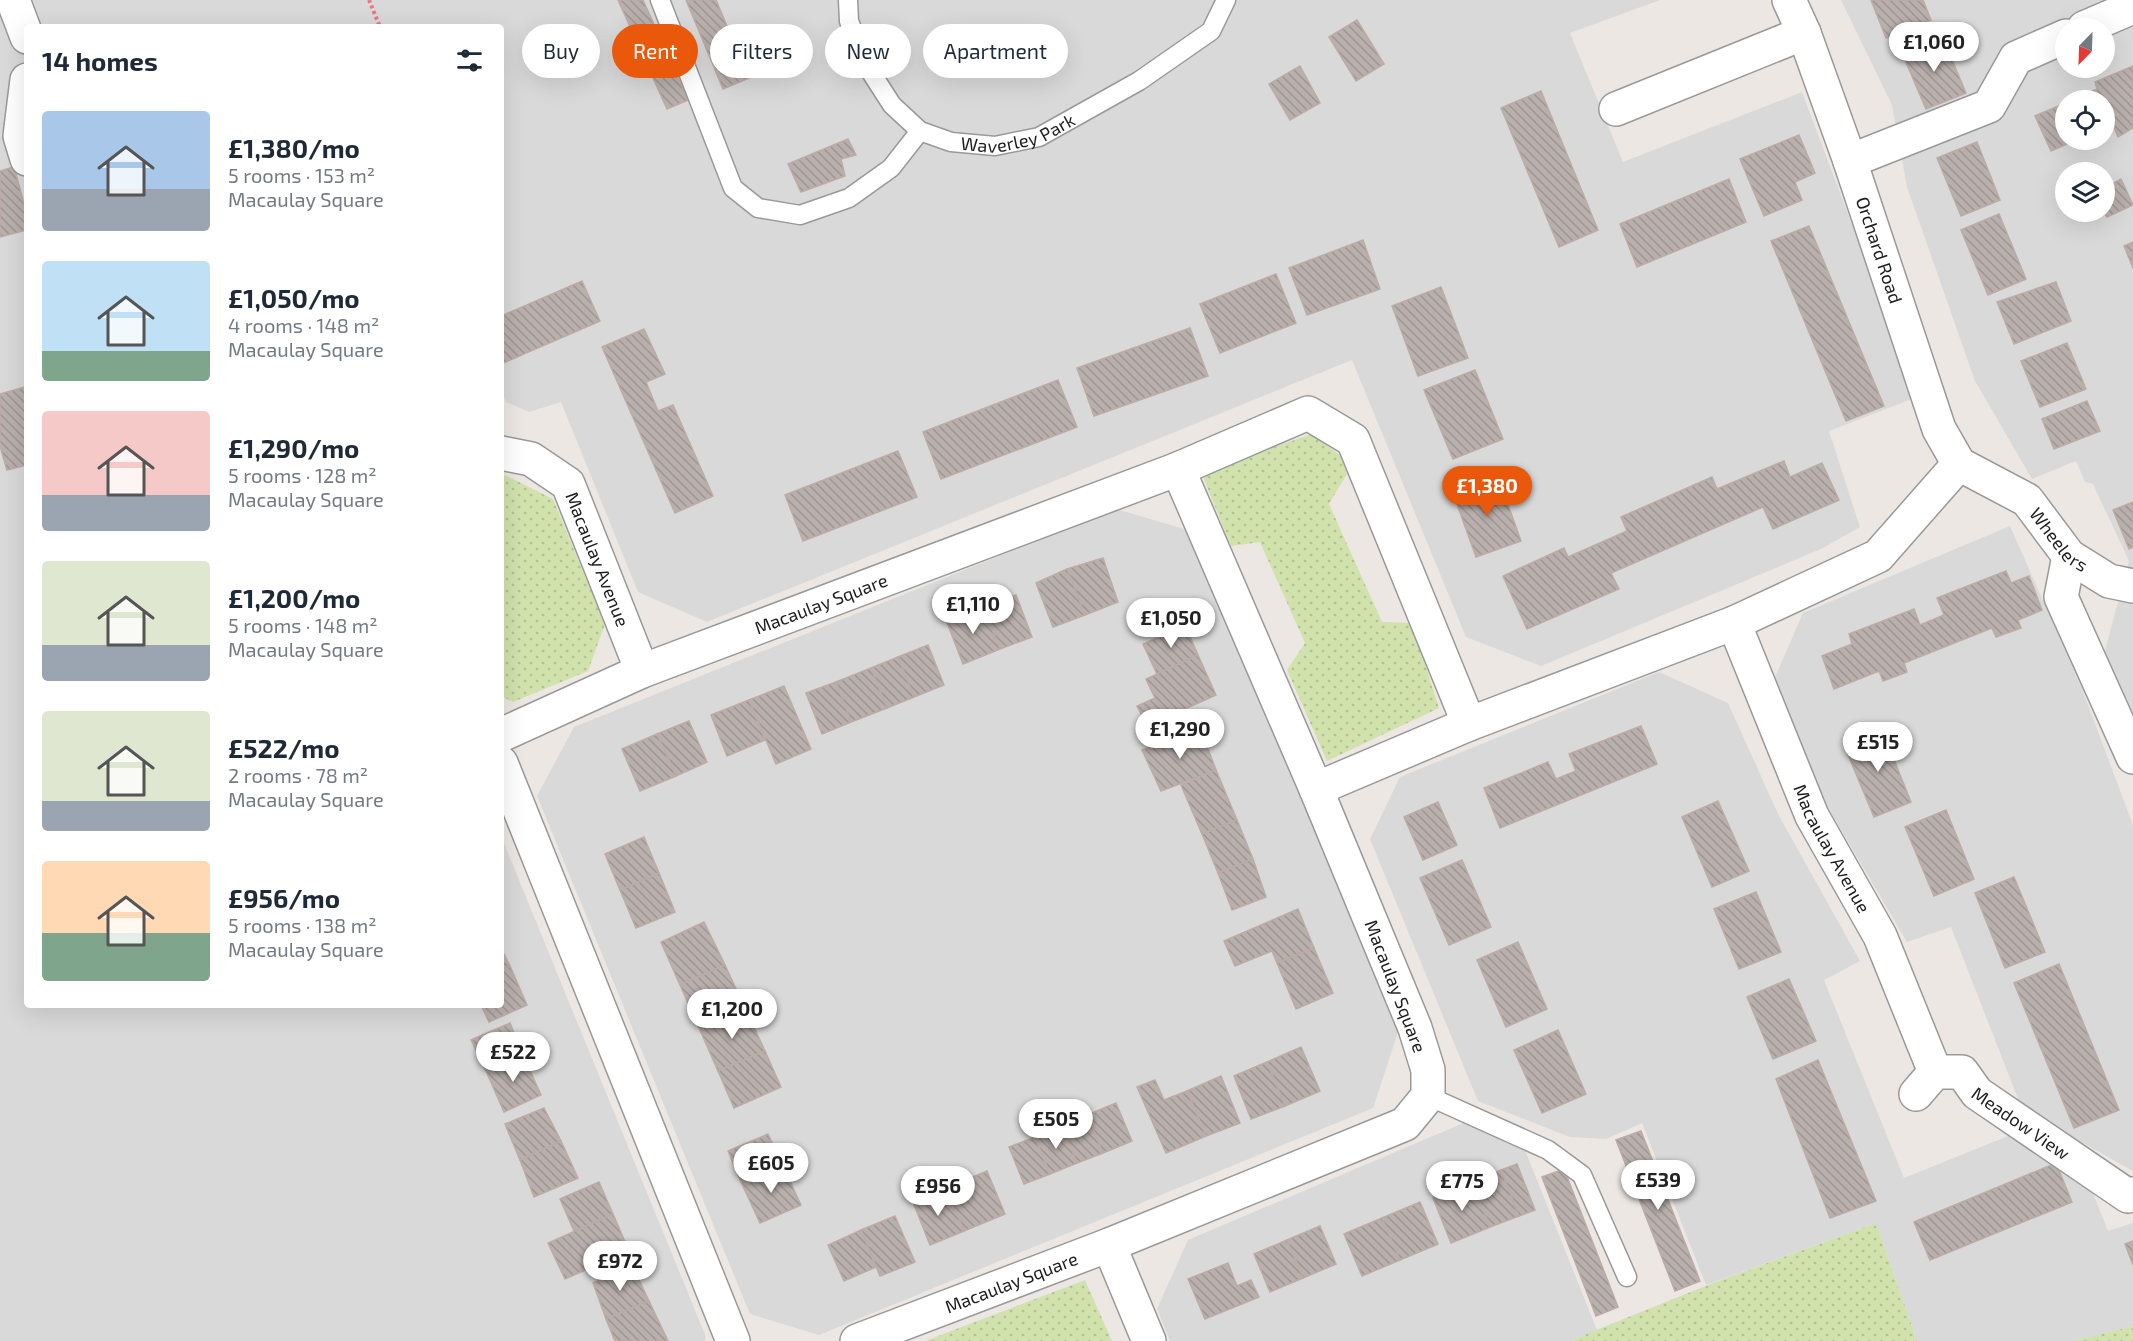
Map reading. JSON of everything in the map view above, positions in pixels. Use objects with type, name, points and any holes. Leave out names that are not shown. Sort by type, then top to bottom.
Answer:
[{"type":"street","points":[[13,0],[24,29]]},
{"type":"street","name":"Orchard Road","points":[[1789,0],[1804,33],[1850,161],[1939,429],[1959,464]]},
{"type":"street","points":[[2107,18],[2133,7]]},
{"type":"street","points":[[1616,109],[1804,33]]},
{"type":"street","points":[[1850,161],[1989,106],[2016,58],[2055,41]]},
{"type":"street","points":[[24,104],[20,136],[24,149]]},
{"type":"street","name":"Macaulay Square","points":[[504,734],[642,671],[1178,469],[1308,413],[1353,440],[1469,724]]},
{"type":"street","name":"Macaulay Avenue","points":[[504,454],[531,459],[568,484],[642,671]]},
{"type":"street","points":[[1316,789],[1469,724],[1734,623],[1878,556],[1959,464]]},
{"type":"street","name":"Wheelers","points":[[1959,464],[2027,500],[2069,556],[2109,581],[2133,586]]},
{"type":"street","name":"Macaulay Square","points":[[857,1341],[1109,1245],[1405,1125],[1428,1096],[1428,1070],[1415,1028],[1316,789],[1178,469]]},
{"type":"street","points":[[2069,556],[2061,597],[2133,757]]},
{"type":"street","name":"Macaulay Avenue","points":[[1734,623],[1812,816],[1880,936],[1926,1083]]},
{"type":"street","points":[[504,770],[734,1341]]},
{"type":"street","name":"Meadow View","points":[[1926,1083],[1962,1072],[1977,1093],[2128,1196],[2133,1194]]},
{"type":"street","points":[[1109,1245],[1149,1341]]},
{"type":"lane","points":[[660,0],[733,188],[758,208],[800,214],[849,198],[891,168],[920,131]]},
{"type":"lane","name":"Waverley Park","points":[[848,0],[849,21],[865,63],[892,105],[920,131],[951,142],[995,146],[1039,137],[1139,81],[1211,31],[1226,0]]},
{"type":"lane","points":[[1428,1096],[1548,1150],[1582,1175],[1627,1277]]},
{"type":"path","points":[[369,0],[379,24]]},
{"type":"shaded area","points":[[0,0],[1660,0],[1570,33],[1623,162],[1802,92],[1917,397],[1829,431],[1860,527],[1821,549],[1541,666],[1466,637],[1352,360],[707,622],[638,592],[561,402],[529,412],[506,402],[504,397],[504,24],[24,24],[24,1008],[504,1008],[504,843],[706,1337],[705,1341],[0,1341]]},
{"type":"shaded area","points":[[1841,0],[2133,0],[2133,722],[2104,654],[2129,561],[2093,484],[2085,482],[2076,461],[2032,479],[1975,381],[1907,187],[1892,105]]},
{"type":"shaded area","points":[[1116,509],[1188,530],[1398,1032],[1373,1108],[819,1335],[750,1314],[537,796],[574,727]]},
{"type":"shaded area","points":[[2010,526],[2082,689],[2133,825],[2133,1171],[2022,1109],[1951,927],[1907,942],[1823,799],[1773,682],[1803,613]]},
{"type":"shaded area","points":[[1659,672],[1728,703],[1778,814],[1860,961],[1824,980],[1904,1178],[2018,1132],[2087,1178],[2108,1231],[2133,1223],[2133,1326],[2073,1341],[1917,1341],[1876,1223],[1706,1285],[1642,1123],[1606,1139],[1570,1137],[1478,1101],[1370,839],[1400,777]]},
{"type":"shaded area","points":[[1466,1122],[1525,1150],[1597,1330],[1569,1341],[1170,1341],[1157,1309],[1188,1240]]},
{"type":"green space","points":[[1312,434],[1341,456],[1347,474],[1329,504],[1382,622],[1412,623],[1439,708],[1327,761],[1287,670],[1305,643],[1260,542],[1231,546],[1201,472]]},
{"type":"green space","points":[[504,474],[553,499],[605,624],[588,671],[513,702],[504,698]]},
{"type":"green space","points":[[1876,1223],[1917,1341],[1569,1341],[1713,1283]]},
{"type":"green space","points":[[1085,1280],[1112,1341],[925,1341]]},
{"type":"green space","points":[[2133,1326],[2133,1341],[2073,1341]]},
{"type":"building","points":[[618,0],[643,0],[654,24],[629,24]]},
{"type":"building","points":[[686,0],[716,0],[726,24],[710,24],[710,58],[698,24],[696,24]]},
{"type":"building","points":[[1871,0],[1923,0],[1931,20],[1886,38]]},
{"type":"building","points":[[1357,20],[1384,64],[1356,81],[1329,37]]},
{"type":"building","points":[[1942,36],[1966,93],[1926,109],[1902,53]]},
{"type":"building","points":[[1300,66],[1320,103],[1290,120],[1269,84]]},
{"type":"building","points":[[2133,66],[2133,128],[2118,137],[2115,130],[2115,90],[2095,90],[2097,89],[2095,82],[2104,78],[2115,78],[2115,74]]},
{"type":"building","points":[[653,78],[678,78],[688,100],[667,109]]},
{"type":"building","points":[[718,78],[749,78],[723,89]]},
{"type":"building","points":[[1541,91],[1598,230],[1559,247],[1501,108]]},
{"type":"building","points":[[2055,108],[2055,149],[2051,151],[2035,116]]},
{"type":"building","points":[[1799,135],[1815,173],[1795,182],[1802,200],[1764,216],[1740,159]]},
{"type":"building","points":[[848,139],[856,155],[841,159],[845,176],[801,192],[788,164]]},
{"type":"building","points":[[1977,142],[2000,200],[1961,216],[1937,158]]},
{"type":"building","points":[[14,167],[24,203],[24,231],[0,237],[0,171]]},
{"type":"building","points":[[1729,179],[1746,222],[1637,267],[1620,224]]},
{"type":"building","points":[[2121,179],[2133,205],[2115,213],[2115,182]]},
{"type":"building","points":[[1999,214],[2026,279],[1988,295],[1961,230]]},
{"type":"building","points":[[1809,226],[1884,406],[1846,421],[1771,241]]},
{"type":"building","points":[[1363,240],[1380,289],[1307,315],[1289,268]]},
{"type":"building","points":[[2133,242],[2133,268],[2124,246]]},
{"type":"building","points":[[1276,274],[1296,323],[1220,353],[1200,304]]},
{"type":"building","points":[[582,281],[600,321],[504,363],[504,315]]},
{"type":"building","points":[[2056,282],[2071,321],[2014,344],[1997,302]]},
{"type":"building","points":[[1441,287],[1468,358],[1418,376],[1392,306]]},
{"type":"building","points":[[1190,328],[1208,376],[1094,416],[1077,368]]},
{"type":"building","points":[[644,329],[665,374],[646,382],[658,411],[673,405],[713,496],[675,513],[602,347]]},
{"type":"building","points":[[2067,343],[2086,389],[2040,407],[2021,361]]},
{"type":"building","points":[[1475,370],[1503,439],[1453,459],[1424,390]]},
{"type":"building","points":[[1058,380],[1077,427],[941,479],[923,432]]},
{"type":"building","points":[[24,387],[24,466],[7,470],[0,446],[0,394]]},
{"type":"building","points":[[2087,401],[2100,431],[2054,449],[2042,419]]},
{"type":"building","points":[[898,451],[917,497],[803,541],[785,495]]},
{"type":"building","points":[[1784,461],[1790,477],[1822,463],[1839,500],[1773,529],[1763,507],[1611,573],[1619,589],[1527,629],[1503,576],[1564,548],[1568,557],[1627,531],[1621,517],[1712,477],[1717,489]]},
{"type":"building","points":[[1498,477],[1521,541],[1476,557],[1453,493]]},
{"type":"building","points":[[2133,502],[2133,547],[2129,549],[2113,510]]},
{"type":"building","points":[[1103,558],[1118,602],[1085,615],[1067,569]]},
{"type":"building","points":[[1067,569],[1085,615],[1053,627],[1036,583]]},
{"type":"building","points":[[2006,571],[2011,583],[2029,576],[2042,610],[2018,620],[2021,628],[1996,637],[1992,628],[1904,663],[1907,672],[1883,681],[1879,671],[1834,689],[1822,656],[1852,644],[1849,634],[1914,609],[1920,625],[1944,615],[1937,598]]},
{"type":"building","points":[[1016,595],[1032,637],[1000,649],[983,606]]},
{"type":"building","points":[[983,606],[1000,649],[963,664],[946,620]]},
{"type":"building","points":[[1185,625],[1198,655],[1157,674],[1143,644]]},
{"type":"building","points":[[928,645],[944,685],[914,697],[898,657]]},
{"type":"building","points":[[1198,655],[1216,695],[1147,726],[1137,706],[1155,698],[1146,679]]},
{"type":"building","points":[[898,657],[914,697],[887,708],[871,668]]},
{"type":"building","points":[[871,668],[887,708],[851,722],[836,682]]},
{"type":"building","points":[[836,682],[851,722],[822,734],[806,693]]},
{"type":"building","points":[[784,686],[811,749],[776,764],[749,700]]},
{"type":"building","points":[[749,700],[765,740],[727,756],[711,715]]},
{"type":"building","points":[[689,721],[707,762],[676,776],[657,734]]},
{"type":"building","points":[[1641,726],[1657,764],[1500,828],[1484,788],[1548,762],[1556,779],[1576,771],[1569,754]]},
{"type":"building","points":[[1201,730],[1216,770],[1161,791],[1142,750]]},
{"type":"building","points":[[1882,730],[1911,802],[1874,817],[1844,745]]},
{"type":"building","points":[[657,734],[676,776],[640,791],[622,749]]},
{"type":"building","points":[[1216,770],[1237,820],[1202,834],[1181,785]]},
{"type":"building","points":[[1718,801],[1749,871],[1712,887],[1682,817]]},
{"type":"building","points":[[1438,802],[1457,845],[1423,860],[1404,817]]},
{"type":"building","points":[[1946,810],[1974,879],[1934,896],[1905,827]]},
{"type":"building","points":[[1237,820],[1253,859],[1218,873],[1202,834]]},
{"type":"building","points":[[644,837],[659,873],[620,890],[605,854]]},
{"type":"building","points":[[1253,859],[1266,897],[1232,910],[1218,873]]},
{"type":"building","points":[[1462,860],[1491,927],[1449,945],[1420,878]]},
{"type":"building","points":[[659,873],[675,912],[636,928],[620,890]]},
{"type":"building","points":[[2014,877],[2045,952],[2005,968],[1975,893]]},
{"type":"building","points":[[1756,892],[1781,952],[1739,969],[1714,909]]},
{"type":"building","points":[[1298,909],[1314,948],[1277,963],[1272,951],[1235,966],[1224,941]]},
{"type":"building","points":[[704,922],[725,965],[680,985],[661,942]]},
{"type":"building","points":[[1518,942],[1547,1009],[1506,1027],[1477,960]]},
{"type":"building","points":[[1314,948],[1333,993],[1296,1009],[1277,963]]},
{"type":"building","points":[[504,954],[510,966],[504,969]]},
{"type":"building","points":[[2059,964],[2119,1110],[2074,1128],[2014,983]]},
{"type":"building","points":[[725,965],[745,1008],[699,1028],[680,985]]},
{"type":"building","points":[[510,966],[527,1005],[489,1022],[482,1008],[504,1008],[504,969]]},
{"type":"building","points":[[1789,979],[1816,1041],[1773,1059],[1747,997]]},
{"type":"building","points":[[745,1008],[765,1051],[718,1071],[699,1028]]},
{"type":"building","points":[[510,1023],[523,1055],[486,1071],[471,1040]]},
{"type":"building","points":[[1558,1030],[1586,1094],[1542,1113],[1514,1050]]},
{"type":"building","points":[[1301,1047],[1320,1091],[1285,1106],[1267,1062]]},
{"type":"building","points":[[765,1051],[781,1087],[734,1108],[718,1071]]},
{"type":"building","points":[[523,1055],[541,1095],[504,1112],[486,1071]]},
{"type":"building","points":[[1818,1060],[1876,1201],[1830,1218],[1776,1079]]},
{"type":"building","points":[[1267,1062],[1285,1106],[1251,1119],[1234,1076]]},
{"type":"building","points":[[1221,1076],[1240,1123],[1206,1136],[1187,1091]]},
{"type":"building","points":[[1155,1080],[1164,1100],[1187,1091],[1206,1136],[1166,1153],[1137,1087]]},
{"type":"building","points":[[1116,1103],[1132,1141],[1103,1153],[1087,1115]]},
{"type":"building","points":[[544,1108],[561,1141],[520,1160],[505,1124]]},
{"type":"building","points":[[1087,1115],[1103,1153],[1077,1163],[1062,1126]]},
{"type":"building","points":[[1062,1126],[1077,1163],[1050,1174],[1035,1137]]},
{"type":"building","points":[[1641,1131],[1700,1281],[1675,1291],[1616,1140]]},
{"type":"building","points":[[768,1134],[782,1164],[741,1182],[728,1151]]},
{"type":"building","points":[[1035,1137],[1050,1174],[1024,1184],[1009,1147]]},
{"type":"building","points":[[561,1141],[578,1178],[534,1197],[520,1160]]},
{"type":"building","points":[[2056,1163],[2072,1202],[1930,1260],[1914,1222]]},
{"type":"building","points":[[782,1164],[801,1205],[760,1223],[741,1182]]},
{"type":"building","points":[[1517,1164],[1535,1210],[1519,1216],[1501,1170]]},
{"type":"building","points":[[1564,1169],[1618,1307],[1596,1316],[1542,1177]]},
{"type":"building","points":[[1501,1170],[1519,1216],[1490,1227],[1472,1182]]},
{"type":"building","points":[[987,1171],[1005,1214],[964,1231],[946,1188]]},
{"type":"building","points":[[599,1182],[613,1214],[574,1231],[560,1199]]},
{"type":"building","points":[[1472,1182],[1490,1227],[1451,1243],[1433,1198]]},
{"type":"building","points":[[946,1188],[964,1231],[930,1245],[913,1202]]},
{"type":"building","points":[[1420,1202],[1438,1244],[1400,1260],[1382,1218]]},
{"type":"building","points":[[613,1214],[629,1251],[565,1279],[548,1243]]},
{"type":"building","points":[[895,1216],[915,1262],[880,1276],[861,1230]]},
{"type":"building","points":[[1382,1218],[1400,1260],[1362,1276],[1344,1234]]},
{"type":"building","points":[[1320,1226],[1336,1264],[1303,1278],[1287,1240]]},
{"type":"building","points":[[861,1230],[876,1267],[844,1281],[828,1245]]},
{"type":"building","points":[[1287,1240],[1303,1278],[1270,1292],[1254,1254]]},
{"type":"building","points":[[2133,1241],[2133,1265],[2125,1244]]},
{"type":"building","points":[[1228,1263],[1237,1286],[1251,1280],[1259,1297],[1205,1319],[1188,1279]]},
{"type":"building","points":[[632,1265],[649,1301],[606,1319],[593,1283]]},
{"type":"building","points":[[649,1301],[668,1341],[615,1341],[606,1319]]}]
